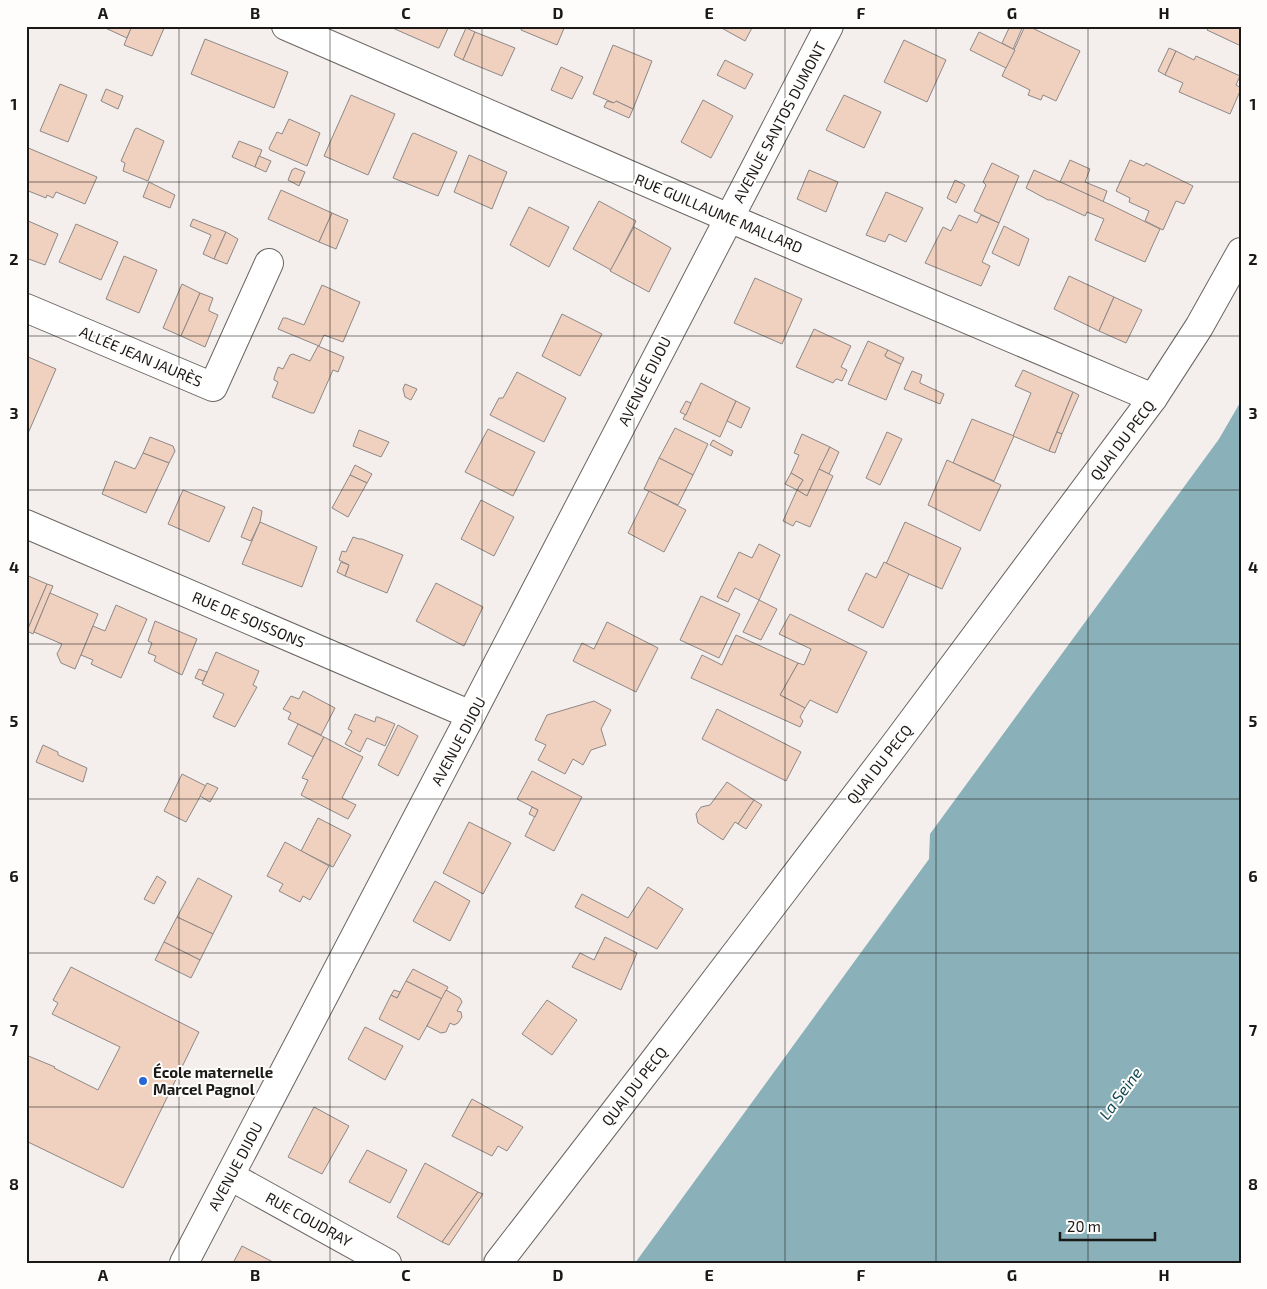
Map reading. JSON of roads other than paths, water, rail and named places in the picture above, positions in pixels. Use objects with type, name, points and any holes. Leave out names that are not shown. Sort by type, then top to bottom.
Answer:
[{"type":"street","name":"RUE GUILLAUME MALLARD","points":[[286,26],[314,32],[729,218],[1153,398]]},
{"type":"street","name":"AVENUE SANTOS DUMONT","points":[[729,218],[829,26]]},
{"type":"street","name":"AVENUE DIJOU","points":[[184,1263],[729,218]]},
{"type":"street","name":"QUAI DU PECQ","points":[[498,1263],[896,743],[1153,398],[1199,326],[1241,252]]},
{"type":"street","name":"ALLÉE JEAN JAURÈS","points":[[26,308],[213,387],[269,263]]},
{"type":"street","name":"RUE DE SOISSONS","points":[[26,524],[471,715]]},
{"type":"street","name":"RUE COUDRAY","points":[[230,1176],[387,1263]]},
{"type":"water","name":"La Seine","points":[[1241,401],[1241,1263],[635,1263],[929,859],[930,834],[1219,439]]},
{"type":"place","name":"École maternelle Marcel Pagnol","points":[[143,1081]]}]
